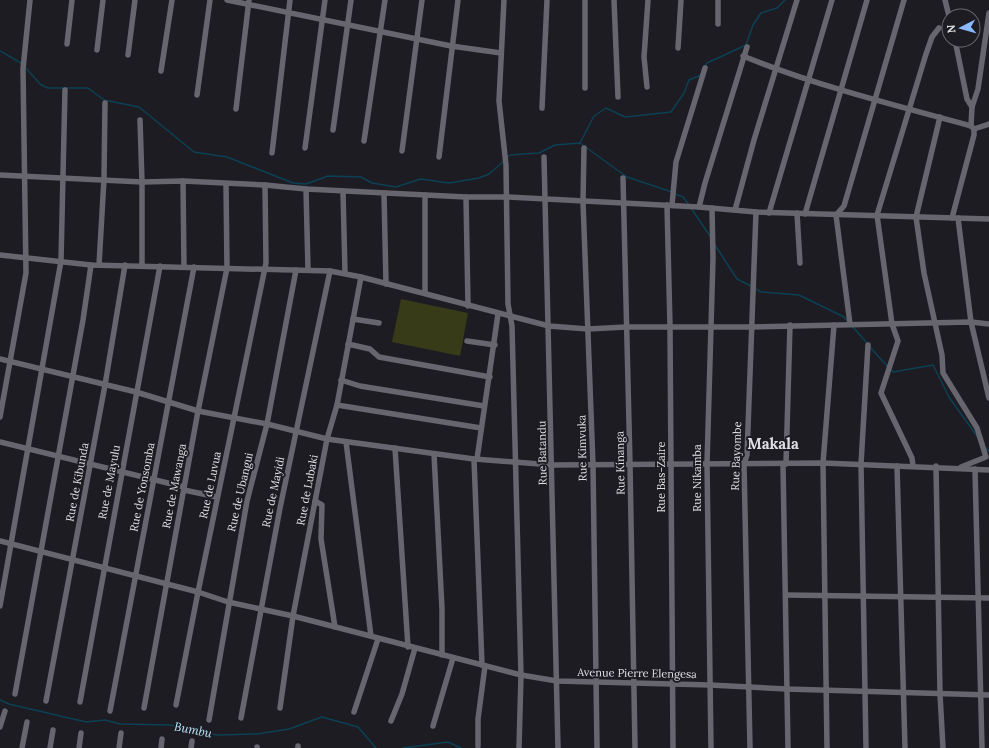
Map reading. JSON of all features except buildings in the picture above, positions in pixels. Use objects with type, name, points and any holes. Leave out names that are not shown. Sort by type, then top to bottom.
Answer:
[{"type":"street","points":[[0,417],[26,273],[23,57],[30,0]]},
{"type":"street","points":[[67,44],[72,0]]},
{"type":"street","points":[[97,50],[103,0]]},
{"type":"street","points":[[128,55],[135,0]]},
{"type":"street","points":[[161,71],[172,0]]},
{"type":"street","points":[[197,95],[210,0]]},
{"type":"street","points":[[228,0],[249,2],[288,13],[348,23],[451,46],[501,53]]},
{"type":"street","points":[[272,153],[290,0]]},
{"type":"street","points":[[305,148],[323,18],[324,0]]},
{"type":"street","points":[[333,130],[351,0]]},
{"type":"street","points":[[364,141],[379,30],[385,0]]},
{"type":"street","points":[[402,151],[422,0]]},
{"type":"street","points":[[439,157],[451,46],[458,0]]},
{"type":"street","points":[[504,0],[499,101],[506,196],[508,304],[512,326],[521,675],[520,748]]},
{"type":"street","points":[[542,108],[546,0]]},
{"type":"street","points":[[584,0],[585,88]]},
{"type":"street","points":[[614,0],[618,97]]},
{"type":"street","points":[[647,87],[644,57],[648,0]]},
{"type":"street","points":[[678,48],[681,0]]},
{"type":"street","points":[[718,0],[718,24]]},
{"type":"street","points":[[735,210],[754,140],[797,0]]},
{"type":"street","points":[[769,213],[832,0]]},
{"type":"street","points":[[805,214],[867,0]]},
{"type":"street","points":[[836,215],[843,209],[904,0]]},
{"type":"street","points":[[236,109],[249,2]]},
{"type":"street","points":[[989,13],[978,90],[972,107],[972,127],[974,135],[955,218],[971,322],[989,398]]},
{"type":"street","points":[[913,466],[912,458],[881,393],[898,341],[892,324],[877,215],[926,54],[932,37],[939,28]]},
{"type":"street","points":[[700,207],[705,183],[746,47]]},
{"type":"street","points":[[957,48],[967,98],[972,107]]},
{"type":"street","points":[[743,56],[776,69],[910,110],[972,127],[986,127],[989,124]]},
{"type":"street","name":"Rue Bas-Zaire","points":[[673,748],[670,205],[676,162],[705,68]]},
{"type":"street","points":[[0,606],[61,261],[65,90]]},
{"type":"street","points":[[99,265],[104,179],[105,103]]},
{"type":"street","points":[[940,117],[916,217],[924,273],[943,373],[977,428],[986,457],[960,467]]},
{"type":"street","points":[[140,120],[142,265]]},
{"type":"street","name":"Rue Kimvuka","points":[[584,148],[583,202],[593,465],[597,748]]},
{"type":"street","name":"Rue Batandu","points":[[544,157],[558,748]]},
{"type":"street","points":[[0,175],[142,182],[182,181],[466,197],[506,196],[545,200],[670,205],[769,213],[877,215],[989,220]]},
{"type":"street","name":"Rue Kinanga","points":[[623,178],[635,748]]},
{"type":"street","points":[[182,181],[184,266]]},
{"type":"street","name":"Rue de Mawanga","points":[[144,708],[198,411],[227,268],[226,184]]},
{"type":"street","name":"Rue de Luvua","points":[[176,705],[264,269],[266,257],[265,185]]},
{"type":"street","points":[[306,189],[308,270]]},
{"type":"street","points":[[343,191],[345,273]]},
{"type":"street","points":[[384,193],[386,284]]},
{"type":"street","points":[[424,293],[425,195]]},
{"type":"street","points":[[466,197],[468,306]]},
{"type":"street","name":"Rue Nikamba","points":[[711,748],[707,464],[713,258],[712,208]]},
{"type":"street","name":"Rue Bayombe","points":[[750,748],[744,464],[747,455],[756,212]]},
{"type":"street","points":[[797,213],[800,263]]},
{"type":"street","points":[[836,215],[850,324]]},
{"type":"street","points":[[0,255],[91,265],[184,266],[330,271],[361,277],[498,314],[549,326],[588,329],[670,326],[834,325],[934,322],[971,322],[989,324]]},
{"type":"street","points":[[15,694],[91,265]]},
{"type":"street","name":"Rue de Kibunda","points":[[46,701],[105,385],[125,265]]},
{"type":"street","name":"Rue de Mayulu","points":[[80,702],[160,266]]},
{"type":"street","name":"Rue de Yonsomba","points":[[110,711],[134,576],[194,267]]},
{"type":"street","name":"Rue de Ubangui","points":[[209,720],[228,602],[247,501],[267,424],[296,270]]},
{"type":"street","name":"Rue de Mayidi","points":[[241,718],[260,609],[330,271]]},
{"type":"street","name":"Rue de Lubaki","points":[[280,708],[293,616],[327,439],[337,404],[361,277]]},
{"type":"street","points":[[478,746],[478,719],[484,666],[476,459],[495,345],[498,314]]},
{"type":"street","points":[[353,319],[379,323]]},
{"type":"street","points":[[788,748],[784,465],[790,325]]},
{"type":"street","points":[[827,748],[823,463],[834,325]]},
{"type":"street","points":[[467,341],[495,345]]},
{"type":"street","points":[[348,344],[370,349],[378,357],[490,377]]},
{"type":"street","points":[[866,748],[861,464],[868,345]]},
{"type":"street","points":[[0,359],[136,392],[198,411],[267,424],[327,439],[476,459],[552,465],[784,465],[823,463],[960,467],[989,470]]},
{"type":"street","points":[[341,380],[360,386],[484,406]]},
{"type":"street","points":[[337,404],[481,428]]},
{"type":"street","points":[[0,442],[217,497]]},
{"type":"street","points":[[346,442],[371,636]]},
{"type":"street","points":[[395,448],[408,646]]},
{"type":"street","points":[[434,454],[442,609],[442,655]]},
{"type":"street","points":[[897,466],[905,748]]},
{"type":"street","points":[[936,466],[940,694],[943,748]]},
{"type":"street","points":[[975,469],[982,748]]},
{"type":"street","points":[[315,501],[322,505],[321,539],[335,627]]},
{"type":"street","name":"Avenue Pierre Elengesa","points":[[0,541],[104,567],[166,585],[198,592],[228,602],[293,616],[521,675],[557,681],[749,686],[786,689],[989,695]]},
{"type":"street","points":[[786,595],[901,598],[989,598]]},
{"type":"street","points":[[354,712],[378,639]]},
{"type":"street","points":[[392,721],[402,694],[414,648]]},
{"type":"street","points":[[433,726],[453,658]]},
{"type":"street","points":[[0,728],[5,711]]},
{"type":"street","points":[[22,748],[27,722]]},
{"type":"street","points":[[50,748],[53,730]]},
{"type":"street","points":[[78,748],[81,733]]},
{"type":"street","points":[[119,748],[121,733]]},
{"type":"street","points":[[161,748],[162,740]]},
{"type":"street","points":[[191,748],[192,741]]},
{"type":"green space","points":[[401,299],[468,313],[460,356],[392,342]]},
{"type":"waterway","points":[[705,66],[707,63],[746,45],[753,25],[761,13],[777,8],[785,0]]},
{"type":"waterway","points":[[0,51],[21,63]]},
{"type":"waterway","points":[[25,67],[40,84],[48,88],[88,88],[104,100],[139,107],[194,152],[227,157],[293,183],[306,184],[328,176],[361,177],[372,183],[396,187],[421,179],[449,183],[479,178],[489,174],[504,161]]},
{"type":"waterway","points":[[580,143],[594,116],[606,108],[625,117],[671,112],[684,93],[689,80],[701,75]]},
{"type":"waterway","points":[[506,158],[510,155],[539,153],[555,145],[580,143],[627,177],[672,192]]},
{"type":"waterway","points":[[675,194],[683,197],[689,205]]},
{"type":"waterway","points":[[691,208],[710,236]]},
{"type":"waterway","points":[[715,245],[737,279],[751,286]]},
{"type":"waterway","points":[[754,288],[761,292],[799,295],[844,317],[848,322]]},
{"type":"waterway","points":[[852,326],[867,343]]},
{"type":"waterway","points":[[869,346],[888,367]]},
{"type":"waterway","points":[[891,369],[893,372],[933,365],[949,397],[979,439]]},
{"type":"waterway","points":[[985,447],[989,451]]},
{"type":"waterway","name":"Bumbu","points":[[0,700],[9,704],[86,722],[105,720],[120,724],[170,725],[217,735],[257,734],[289,729],[322,717],[358,727],[376,748]]},
{"type":"waterway","name":"Bumbu","points":[[403,748],[448,742],[461,748]]},
{"type":"district","name":"Makala","points":[[773,444]]}]
